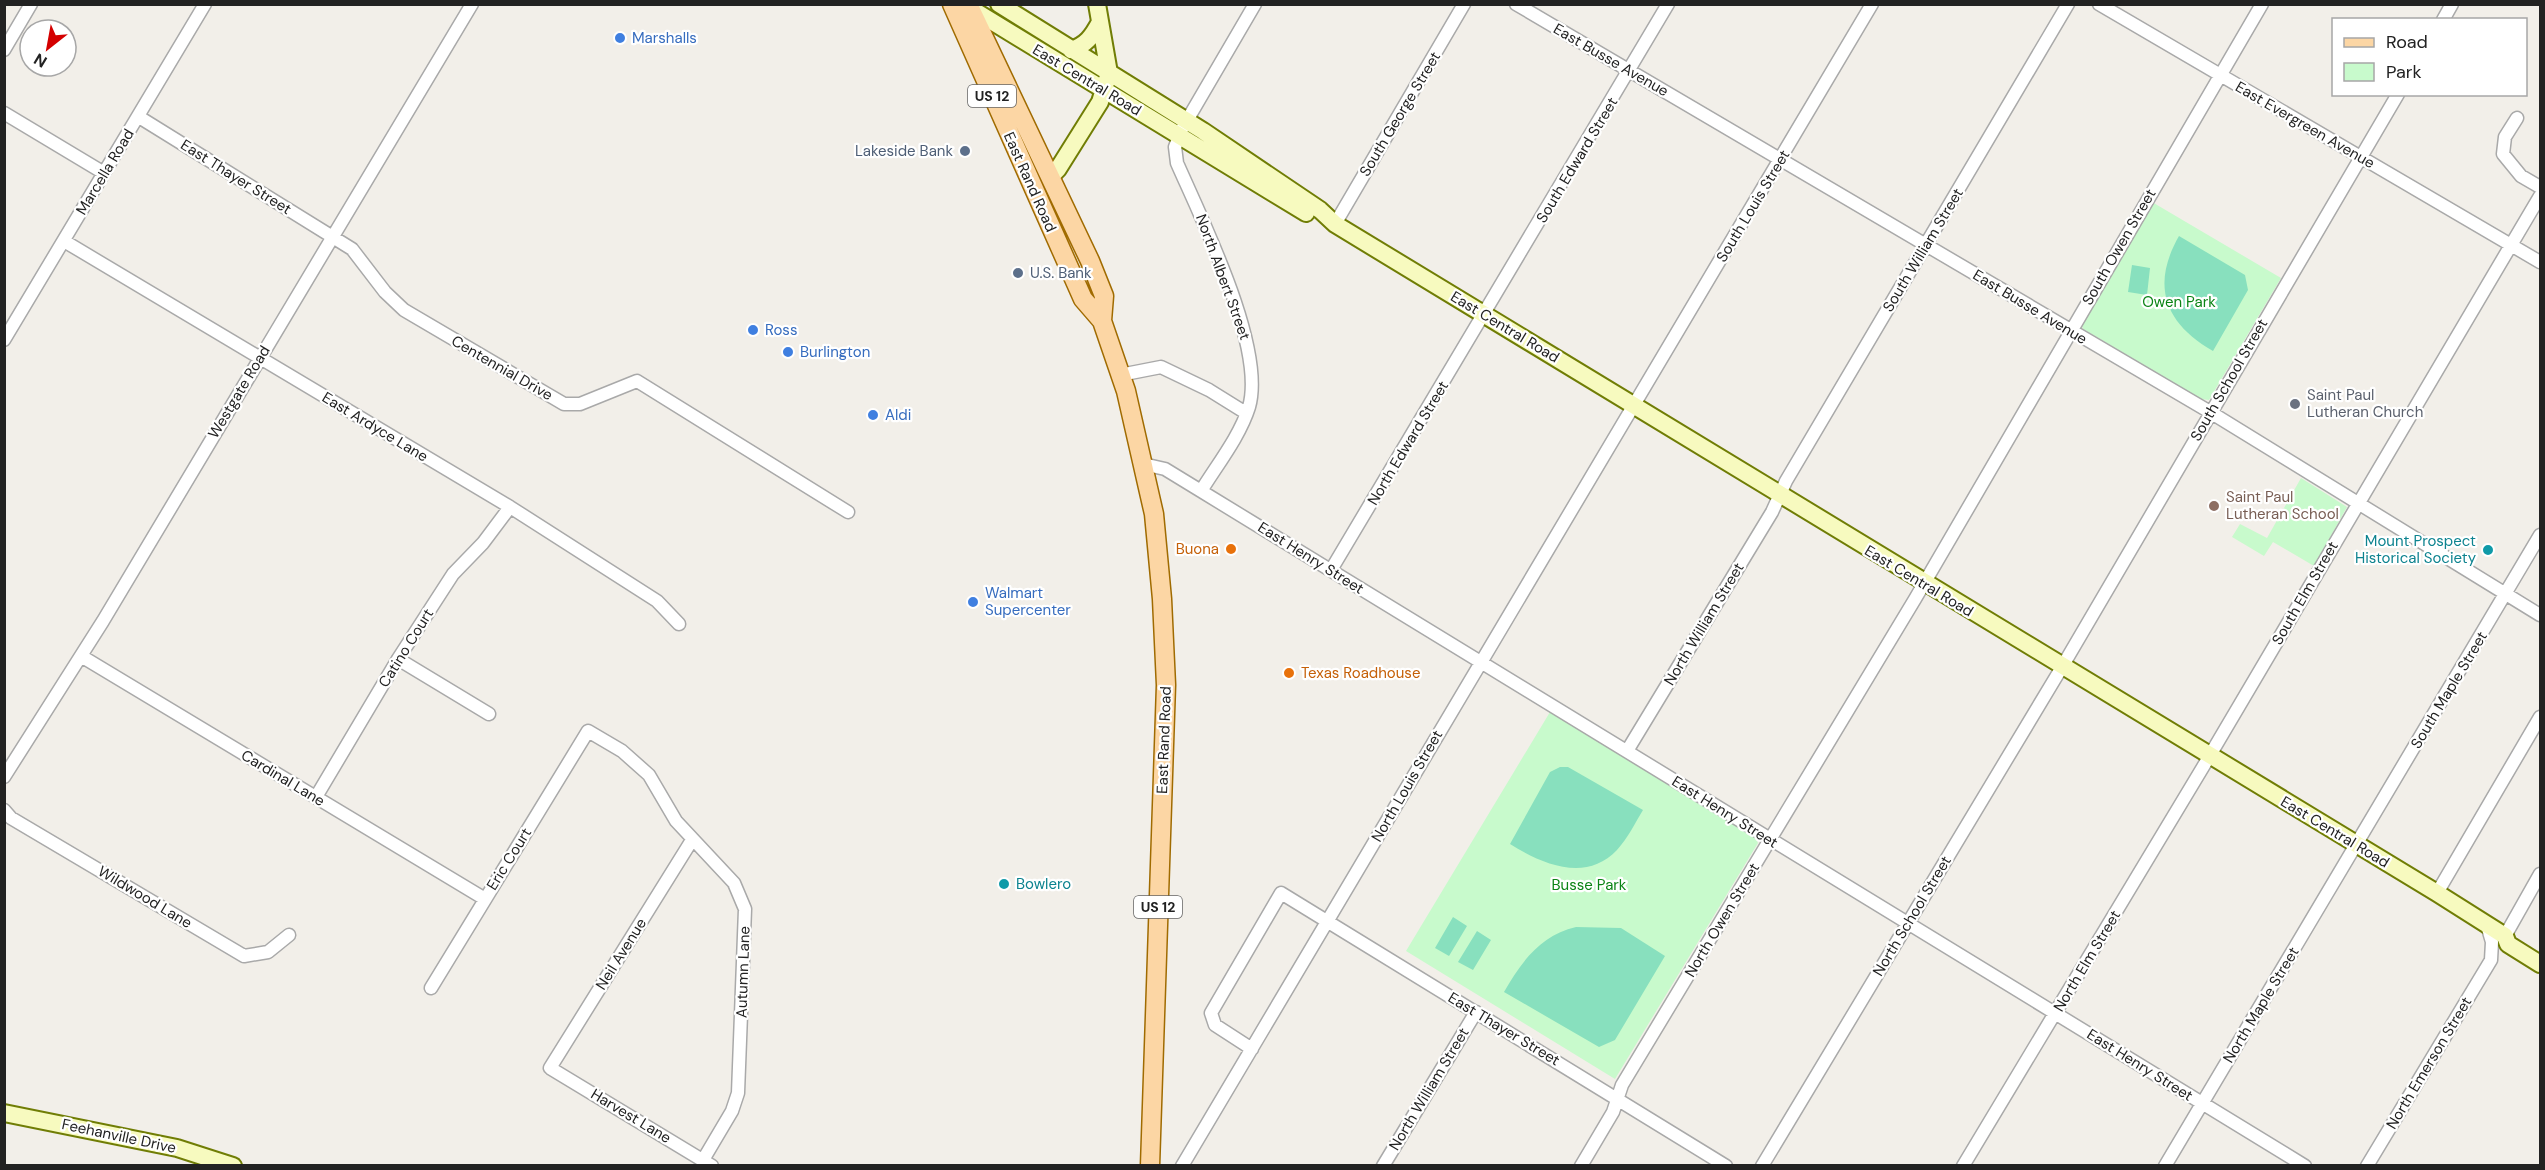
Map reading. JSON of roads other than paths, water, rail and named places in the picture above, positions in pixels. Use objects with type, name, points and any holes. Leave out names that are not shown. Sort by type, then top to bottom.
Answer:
[{"type":"main road","name":"East Rand Road","points":[[952,4],[1083,299],[1102,321],[1120,375],[1154,514],[1166,685],[1150,1166]]},
{"type":"main road","name":"East Central Road","points":[[999,4],[1109,73],[1182,128]]},
{"type":"main road","points":[[1051,176],[1058,169],[1105,91],[1109,73],[1096,4]]},
{"type":"main road","name":"East Rand Road","points":[[968,6],[1051,176],[1104,296],[1102,321]]},
{"type":"main road","name":"East Central Road","points":[[968,6],[1105,91],[1182,128],[1320,210],[1335,224],[1779,496],[2437,893],[2541,964]]},
{"type":"main road","points":[[1071,50],[1082,46],[1100,22]]},
{"type":"main road","name":"East Central Road","points":[[2510,942],[2512,934],[2541,951]]},
{"type":"main road","name":"Feehanville Drive","points":[[4,1113],[177,1148],[233,1166]]},
{"type":"street","points":[[4,50],[31,4]]},
{"type":"street","name":"Marcella Road","points":[[4,340],[205,4]]},
{"type":"street","name":"Westgate Road","points":[[4,777],[81,656],[472,4]]},
{"type":"street","points":[[1182,128],[1254,4]]},
{"type":"street","name":"South George Street","points":[[1335,224],[1464,4]]},
{"type":"street","name":"East Busse Avenue","points":[[1516,4],[2210,412],[2541,615]]},
{"type":"street","name":"South Edward Street","points":[[1485,315],[1668,4]]},
{"type":"street","name":"South Louis Street","points":[[1634,407],[1872,4]]},
{"type":"street","name":"South William Street","points":[[1779,496],[2068,4]]},
{"type":"street","name":"East Evergreen Avenue","points":[[2099,4],[2541,262]]},
{"type":"street","name":"South Owen Street","points":[[1924,583],[2069,330],[2262,4]]},
{"type":"street","points":[[2443,18],[2452,4]]},
{"type":"street","name":"South School Street","points":[[2062,667],[2397,96]]},
{"type":"street","points":[[4,113],[104,173]]},
{"type":"street","name":"East Thayer Street","points":[[139,117],[333,237]]},
{"type":"street","points":[[2517,118],[2505,137],[2503,154],[2521,176],[2541,187]]},
{"type":"street","name":"North Albert Street","points":[[1182,128],[1175,152],[1177,163],[1208,233],[1247,338],[1253,377],[1246,413],[1201,491]]},
{"type":"street","name":"South Elm Street","points":[[2210,756],[2541,196]]},
{"type":"street","name":"Centennial Drive","points":[[333,237],[361,256],[385,292],[404,310],[564,404],[580,404],[637,381],[848,512]]},
{"type":"street","name":"East Ardyce Lane","points":[[64,241],[510,507],[657,601],[679,624]]},
{"type":"street","name":"North Edward Street","points":[[1331,570],[1485,315]]},
{"type":"street","points":[[1120,375],[1161,367],[1209,390],[1246,413]]},
{"type":"street","name":"North Louis Street","points":[[1182,1166],[1480,662],[1634,407]]},
{"type":"street","name":"East Henry Street","points":[[1143,464],[1165,469],[2304,1166]]},
{"type":"street","name":"North William Street","points":[[1627,751],[1779,496]]},
{"type":"street","name":"Catino Court","points":[[315,797],[398,659],[453,574],[483,543],[510,507]]},
{"type":"street","name":"South Maple Street","points":[[2358,846],[2541,535]]},
{"type":"street","name":"North Owen Street","points":[[1581,1166],[1618,1099],[1622,1085],[1924,583]]},
{"type":"street","name":"Cardinal Lane","points":[[81,656],[484,899]]},
{"type":"street","points":[[398,659],[489,714]]},
{"type":"street","name":"North School Street","points":[[1762,1166],[2062,667]]},
{"type":"street","points":[[2437,893],[2541,717]]},
{"type":"street","name":"Autumn Lane","points":[[588,731],[622,750],[649,775],[676,821],[734,883],[744,909],[746,931],[738,1093],[708,1163]]},
{"type":"street","name":"Eric Court","points":[[431,988],[588,731]]},
{"type":"street","name":"North Elm Street","points":[[1963,1166],[2210,756]]},
{"type":"street","name":"Wildwood Lane","points":[[4,810],[11,818],[244,956],[268,952],[289,935]]},
{"type":"street","name":"Neil Avenue","points":[[550,1068],[692,840]]},
{"type":"street","name":"North Maple Street","points":[[2165,1166],[2358,846]]},
{"type":"street","points":[[2491,960],[2510,942],[2541,874]]},
{"type":"street","name":"East Thayer Street","points":[[1252,1049],[1215,1025],[1211,1013],[1281,893],[1726,1166]]},
{"type":"street","points":[[2487,925],[2492,942],[2491,960]]},
{"type":"street","name":"North Emerson Street","points":[[2367,1166],[2491,960]]},
{"type":"street","name":"North William Street","points":[[1383,1166],[1476,1012]]},
{"type":"street","name":"Harvest Lane","points":[[550,1068],[708,1163]]},
{"type":"place","name":"Marshalls","points":[[620,38]]},
{"type":"place","name":"Lakeside Bank","points":[[965,151]]},
{"type":"place","name":"U.S. Bank","points":[[1018,273]]},
{"type":"place","name":"Ross","points":[[753,330]]},
{"type":"place","name":"Burlington","points":[[788,352]]},
{"type":"place","name":"Saint Paul Lutheran Church","points":[[2295,404]]},
{"type":"place","name":"Aldi","points":[[873,415]]},
{"type":"place","name":"Saint Paul Lutheran School","points":[[2214,506]]},
{"type":"place","name":"Buona","points":[[1231,549]]},
{"type":"place","name":"Mount Prospect Historical Society","points":[[2488,550]]},
{"type":"place","name":"Walmart Supercenter","points":[[973,602]]},
{"type":"place","name":"Texas Roadhouse","points":[[1289,673]]},
{"type":"place","name":"Bowlero","points":[[1004,884]]},
{"type":"park label","name":"Owen Park","points":[[2179,302]]},
{"type":"park label","name":"Busse Park","points":[[1589,885]]}]
